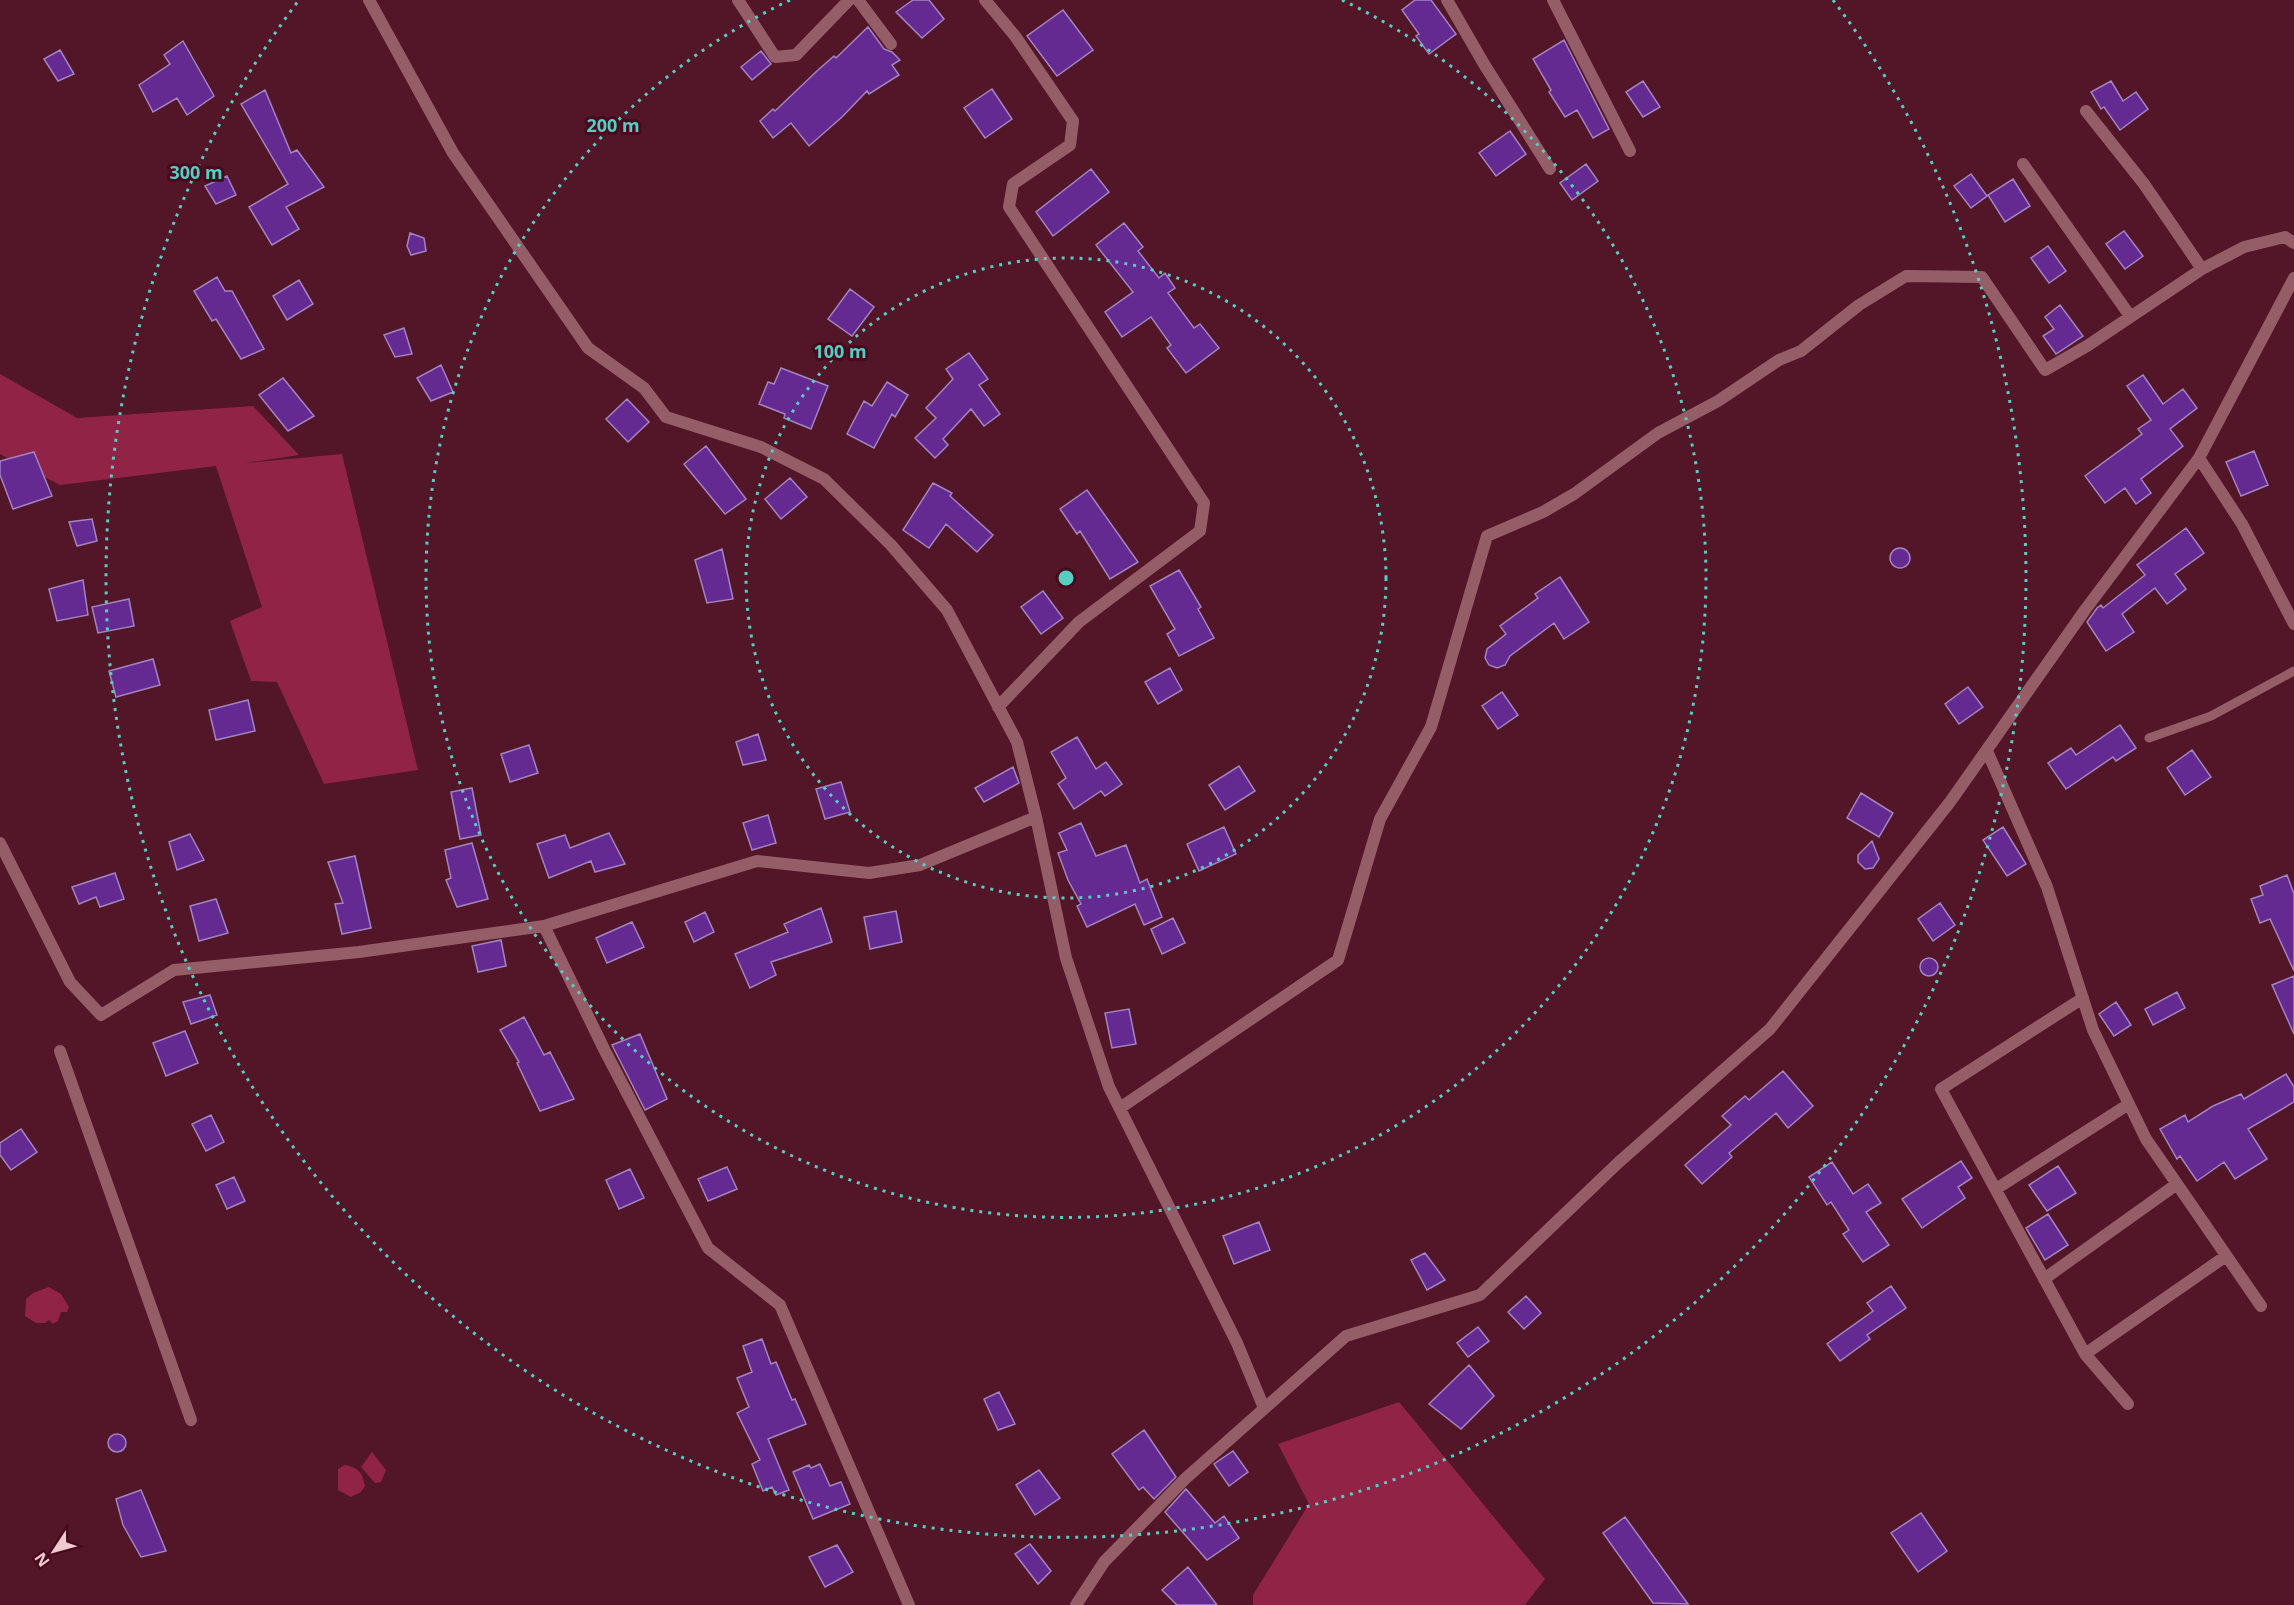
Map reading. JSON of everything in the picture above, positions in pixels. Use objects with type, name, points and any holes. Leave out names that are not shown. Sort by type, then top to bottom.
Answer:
[{"type":"street","points":[[369,0],[453,153],[588,348],[644,388],[666,417],[761,447],[824,479],[891,545],[946,610],[1017,742],[1036,817],[1066,958],[1109,1087],[1238,1343],[1264,1408]]},
{"type":"street","points":[[738,0],[775,57],[796,55],[849,0]]},
{"type":"street","points":[[858,0],[891,44]]},
{"type":"street","points":[[985,0],[1015,36],[1073,121],[1070,145],[1013,184],[1009,207],[1204,503],[1200,531],[1079,621],[999,707]]},
{"type":"street","points":[[1447,0],[1550,169]]},
{"type":"street","points":[[1553,0],[1630,151]]},
{"type":"street","points":[[2086,111],[2144,184],[2202,269]]},
{"type":"street","points":[[2023,164],[2130,316]]},
{"type":"street","points":[[1120,1108],[1338,960],[1380,819],[1431,727],[1487,536],[1543,512],[1574,494],[1658,433],[1718,400],[1779,360],[1801,351],[1859,305],[1906,276],[1982,277],[2045,370],[2202,269],[2244,247],[2285,237],[2294,243]]},
{"type":"street","points":[[1076,1605],[1104,1562],[1186,1478],[1346,1336],[1480,1295],[1619,1162],[1770,1029],[1950,802],[2085,610],[2199,458],[2294,278]]},
{"type":"street","points":[[2199,458],[2242,524],[2294,624]]},
{"type":"street","points":[[1987,751],[2048,887],[2093,1030],[2146,1139],[2261,1306]]},
{"type":"street","points":[[0,843],[70,982],[101,1015],[174,970],[359,952],[544,926],[757,861],[869,873],[920,866],[1036,817]]},
{"type":"street","points":[[544,926],[605,1051],[708,1248],[780,1305],[909,1605]]},
{"type":"street","points":[[2083,998],[1941,1089],[2085,1354],[2128,1404]]},
{"type":"street","points":[[60,1051],[191,1420]]},
{"type":"street","points":[[1996,1189],[2129,1104]]},
{"type":"street","points":[[2044,1279],[2177,1184]]},
{"type":"street","points":[[2085,1354],[2226,1256]]},
{"type":"lane","points":[[2149,738],[2211,716],[2294,671]]},
{"type":"shaded area","points":[[0,374],[77,418],[253,406],[299,455],[245,463],[342,454],[418,770],[324,784],[277,682],[251,681],[230,621],[262,607],[216,466],[60,485],[0,454]]},
{"type":"shaded area","points":[[49,1287],[61,1294],[69,1307],[67,1312],[61,1312],[58,1321],[53,1324],[49,1320],[45,1323],[36,1323],[25,1316],[26,1299],[33,1293]]},
{"type":"shaded area","points":[[1399,1402],[1545,1579],[1525,1605],[1253,1605],[1253,1595],[1309,1504],[1278,1444]]},
{"type":"shaded area","points":[[372,1452],[386,1470],[381,1482],[375,1483],[361,1467]]},
{"type":"shaded area","points":[[345,1465],[359,1471],[365,1486],[361,1492],[351,1497],[338,1490],[338,1469]]},
{"type":"building","points":[[913,0],[929,0],[944,19],[922,38],[896,12]]},
{"type":"building","points":[[1415,0],[1431,0],[1456,34],[1429,54],[1416,36],[1419,34],[1402,10]]},
{"type":"building","points":[[1063,10],[1093,50],[1057,76],[1027,36]]},
{"type":"building","points":[[868,27],[884,49],[892,52],[900,60],[892,65],[899,75],[869,94],[867,91],[809,146],[791,123],[773,138],[760,121],[773,109],[775,111],[834,56],[836,58]]},
{"type":"building","points":[[1564,40],[1609,129],[1593,138],[1577,110],[1565,117],[1549,92],[1551,90],[1533,59]]},
{"type":"building","points":[[183,41],[214,96],[187,115],[177,98],[153,112],[139,85],[170,64],[164,55]]},
{"type":"building","points":[[60,50],[74,74],[58,81],[44,59]]},
{"type":"building","points":[[761,51],[771,64],[752,80],[741,67]]},
{"type":"building","points":[[1643,81],[1660,107],[1643,117],[1626,92]]},
{"type":"building","points":[[2111,81],[2123,101],[2136,92],[2148,109],[2120,130],[2104,107],[2101,109],[2091,92]]},
{"type":"building","points":[[992,89],[1012,119],[985,138],[964,108]]},
{"type":"building","points":[[265,90],[291,153],[297,150],[324,187],[286,207],[299,229],[272,245],[249,207],[288,184],[241,104]]},
{"type":"building","points":[[1510,131],[1526,154],[1496,176],[1479,153]]},
{"type":"building","points":[[1586,164],[1598,181],[1572,200],[1560,183]]},
{"type":"building","points":[[1091,169],[1109,192],[1053,236],[1036,212]]},
{"type":"building","points":[[1971,174],[1987,196],[1971,208],[1954,186]]},
{"type":"building","points":[[227,176],[236,195],[216,204],[205,186]]},
{"type":"building","points":[[2013,179],[2030,206],[2005,222],[1988,195]]},
{"type":"building","points":[[1124,223],[1143,247],[1138,251],[1159,278],[1165,273],[1175,288],[1168,293],[1194,328],[1200,324],[1219,348],[1186,373],[1167,348],[1171,345],[1151,317],[1122,337],[1105,312],[1133,292],[1096,245]]},
{"type":"building","points":[[2124,231],[2143,256],[2125,269],[2106,244]]},
{"type":"building","points":[[410,233],[424,238],[426,251],[411,255],[407,246]]},
{"type":"building","points":[[2048,246],[2066,271],[2049,283],[2031,258]]},
{"type":"building","points":[[217,277],[225,291],[232,291],[264,349],[241,359],[216,319],[212,321],[194,291]]},
{"type":"building","points":[[299,280],[313,304],[287,320],[273,296]]},
{"type":"building","points":[[850,289],[874,307],[852,336],[828,319]]},
{"type":"building","points":[[2060,305],[2083,336],[2056,354],[2043,336],[2054,329],[2045,317]]},
{"type":"building","points":[[404,328],[412,354],[395,357],[384,335]]},
{"type":"building","points":[[969,353],[988,379],[979,385],[1000,414],[984,426],[971,409],[943,439],[948,445],[935,458],[915,438],[936,418],[926,408],[953,379],[946,369]]},
{"type":"building","points":[[441,365],[453,392],[431,401],[417,378]]},
{"type":"building","points":[[781,368],[828,386],[811,429],[784,418],[785,414],[759,404],[768,382],[774,384]]},
{"type":"building","points":[[2143,375],[2163,404],[2183,389],[2197,408],[2170,429],[2183,446],[2141,479],[2151,493],[2136,504],[2125,488],[2105,503],[2085,476],[2142,434],[2138,429],[2151,420],[2127,386]]},
{"type":"building","points":[[283,378],[314,416],[288,431],[259,395]]},
{"type":"building","points":[[887,382],[908,395],[895,417],[892,414],[874,448],[847,434],[864,401],[872,406]]},
{"type":"building","points":[[627,399],[649,422],[628,442],[606,419]]},
{"type":"building","points":[[706,446],[746,499],[725,514],[684,464]]},
{"type":"building","points":[[2254,451],[2268,485],[2241,496],[2226,462]]},
{"type":"building","points":[[34,452],[52,496],[13,509],[0,475],[0,461]]},
{"type":"building","points":[[790,478],[807,497],[781,519],[765,499]]},
{"type":"building","points":[[933,483],[952,493],[950,496],[993,535],[977,552],[946,524],[929,548],[903,530]]},
{"type":"building","points":[[1087,490],[1138,562],[1110,579],[1080,531],[1077,534],[1060,509]]},
{"type":"building","points":[[92,519],[97,541],[77,546],[69,522]]},
{"type":"building","points":[[2186,528],[2204,553],[2175,574],[2186,589],[2167,604],[2155,588],[2122,614],[2134,632],[2106,651],[2087,622],[2097,608],[2101,605],[2103,608],[2145,575],[2137,565]]},
{"type":"building","points":[[1900,548],[1907,551],[1910,558],[1907,565],[1900,568],[1893,565],[1890,558],[1893,551]]},
{"type":"building","points":[[722,549],[733,599],[707,603],[695,560]]},
{"type":"building","points":[[1179,570],[1201,607],[1198,609],[1214,638],[1179,656],[1167,634],[1175,629],[1150,586]]},
{"type":"building","points":[[1560,577],[1589,622],[1564,639],[1554,623],[1510,656],[1505,665],[1497,668],[1489,665],[1485,658],[1487,649],[1506,634],[1500,626],[1538,598],[1535,594]]},
{"type":"building","points":[[83,580],[88,615],[57,621],[49,589]]},
{"type":"building","points":[[1043,591],[1063,618],[1041,634],[1021,607]]},
{"type":"building","points":[[129,599],[134,626],[98,633],[92,607]]},
{"type":"building","points":[[153,659],[160,685],[116,697],[109,671]]},
{"type":"building","points":[[1170,668],[1182,690],[1158,704],[1145,682]]},
{"type":"building","points":[[1968,687],[1983,707],[1959,724],[1945,704]]},
{"type":"building","points":[[1502,692],[1518,715],[1498,729],[1482,706]]},
{"type":"building","points":[[248,700],[255,731],[216,740],[209,710]]},
{"type":"building","points":[[2120,725],[2136,748],[2116,761],[2113,757],[2066,789],[2048,763],[2071,748],[2076,755]]},
{"type":"building","points":[[758,734],[766,760],[743,765],[736,742]]},
{"type":"building","points":[[1077,737],[1096,769],[1106,762],[1122,784],[1105,796],[1101,791],[1074,809],[1058,784],[1066,778],[1051,752]]},
{"type":"building","points":[[529,745],[538,773],[510,782],[501,754]]},
{"type":"building","points":[[2192,750],[2211,777],[2185,795],[2167,768]]},
{"type":"building","points":[[1239,766],[1255,791],[1225,810],[1209,785]]},
{"type":"building","points":[[1013,767],[1019,783],[984,802],[975,788]]},
{"type":"building","points":[[841,782],[850,812],[825,819],[816,789]]},
{"type":"building","points":[[472,788],[481,835],[460,839],[451,792]]},
{"type":"building","points":[[1861,793],[1893,813],[1879,837],[1847,818]]},
{"type":"building","points":[[768,815],[776,843],[752,850],[743,823]]},
{"type":"building","points":[[1081,823],[1096,856],[1126,845],[1140,883],[1147,879],[1162,917],[1144,925],[1135,904],[1087,927],[1077,906],[1081,904],[1068,880],[1058,853],[1067,850],[1059,833]]},
{"type":"building","points":[[1224,827],[1236,854],[1199,871],[1187,844]]},
{"type":"building","points":[[2003,827],[2026,864],[2007,876],[1983,840]]},
{"type":"building","points":[[609,833],[625,864],[595,872],[591,861],[549,878],[537,844],[565,835],[570,848]]},
{"type":"building","points":[[190,834],[204,860],[177,870],[169,842]]},
{"type":"building","points":[[1872,841],[1879,859],[1873,868],[1865,869],[1858,862],[1858,855]]},
{"type":"building","points":[[472,843],[488,899],[457,907],[446,880],[451,878],[445,850]]},
{"type":"building","points":[[355,856],[371,928],[342,934],[335,904],[343,903],[328,862]]},
{"type":"building","points":[[115,873],[124,899],[100,907],[96,897],[79,904],[72,887]]},
{"type":"building","points":[[2287,875],[2294,894],[2294,971],[2270,919],[2260,923],[2251,899],[2263,895],[2260,886]]},
{"type":"building","points":[[216,899],[228,933],[199,941],[190,906]]},
{"type":"building","points":[[1940,903],[1955,925],[1933,941],[1918,919]]},
{"type":"building","points":[[821,908],[832,942],[771,962],[776,975],[750,988],[735,954],[788,932],[784,924]]},
{"type":"building","points":[[896,911],[902,942],[870,949],[864,917]]},
{"type":"building","points":[[705,912],[714,932],[694,942],[685,922]]},
{"type":"building","points":[[1173,918],[1185,943],[1162,954],[1151,929]]},
{"type":"building","points":[[632,922],[644,947],[607,963],[596,938]]},
{"type":"building","points":[[501,940],[506,966],[478,972],[472,946]]},
{"type":"building","points":[[1925,958],[1933,958],[1938,963],[1936,974],[1925,976],[1920,971],[1920,963]]},
{"type":"building","points":[[2294,976],[2294,1034],[2272,985]]},
{"type":"building","points":[[2177,992],[2185,1008],[2153,1025],[2145,1009]]},
{"type":"building","points":[[210,995],[217,1015],[191,1024],[183,1002]]},
{"type":"building","points":[[2116,1002],[2131,1025],[2114,1036],[2099,1014]]},
{"type":"building","points":[[1129,1009],[1136,1044],[1112,1048],[1105,1013]]},
{"type":"building","points":[[524,1017],[544,1055],[550,1052],[574,1099],[540,1111],[517,1063],[519,1062],[500,1030]]},
{"type":"building","points":[[185,1031],[198,1063],[166,1076],[153,1043]]},
{"type":"building","points":[[640,1034],[667,1099],[645,1110],[612,1045]]},
{"type":"building","points":[[1783,1071],[1813,1106],[1788,1128],[1776,1113],[1729,1153],[1732,1157],[1702,1184],[1685,1165],[1731,1125],[1722,1116],[1745,1096],[1749,1100]]},
{"type":"building","points":[[2286,1074],[2294,1087],[2294,1102],[2248,1129],[2267,1159],[2235,1179],[2224,1162],[2197,1181],[2180,1156],[2177,1159],[2160,1129],[2185,1115],[2188,1122],[2213,1106],[2241,1094],[2244,1099]]},
{"type":"building","points":[[211,1115],[224,1142],[206,1151],[192,1124]]},
{"type":"building","points":[[21,1129],[37,1152],[11,1170],[0,1155],[0,1143]]},
{"type":"building","points":[[1961,1161],[1972,1178],[1958,1187],[1965,1198],[1922,1228],[1902,1199]]},
{"type":"building","points":[[1832,1162],[1853,1194],[1868,1184],[1881,1203],[1866,1212],[1889,1245],[1863,1262],[1843,1234],[1849,1230],[1831,1202],[1827,1205],[1809,1177]]},
{"type":"building","points":[[2058,1166],[2076,1193],[2047,1211],[2029,1185]]},
{"type":"building","points":[[727,1167],[737,1189],[708,1201],[698,1179]]},
{"type":"building","points":[[630,1169],[644,1198],[619,1209],[606,1180]]},
{"type":"building","points":[[234,1177],[245,1201],[227,1209],[216,1185]]},
{"type":"building","points":[[2048,1214],[2068,1245],[2045,1260],[2026,1228]]},
{"type":"building","points":[[1259,1222],[1270,1250],[1234,1264],[1223,1236]]},
{"type":"building","points":[[1425,1253],[1445,1280],[1427,1290],[1411,1260]]},
{"type":"building","points":[[1891,1286],[1906,1308],[1867,1335],[1870,1339],[1840,1361],[1827,1344],[1873,1311],[1867,1303]]},
{"type":"building","points":[[1526,1296],[1541,1313],[1524,1329],[1508,1312]]},
{"type":"building","points":[[1478,1327],[1489,1341],[1468,1357],[1457,1343]]},
{"type":"building","points":[[762,1339],[771,1364],[776,1362],[792,1400],[795,1399],[806,1424],[768,1439],[789,1490],[776,1495],[772,1487],[763,1491],[752,1464],[760,1460],[737,1413],[749,1407],[737,1378],[752,1372],[743,1346]]},
{"type":"building","points":[[1469,1365],[1494,1396],[1461,1429],[1429,1404]]},
{"type":"building","points":[[999,1392],[1015,1424],[998,1430],[984,1399]]},
{"type":"building","points":[[1144,1430],[1176,1477],[1154,1499],[1143,1487],[1139,1490],[1112,1454]]},
{"type":"building","points":[[117,1434],[123,1437],[126,1443],[123,1449],[117,1452],[111,1449],[108,1443],[111,1437]]},
{"type":"building","points":[[1233,1451],[1248,1472],[1229,1486],[1214,1464]]},
{"type":"building","points":[[820,1464],[830,1486],[841,1482],[850,1504],[813,1519],[793,1472],[809,1465],[811,1468]]},
{"type":"building","points":[[1039,1470],[1060,1498],[1035,1515],[1016,1485]]},
{"type":"building","points":[[1186,1489],[1215,1523],[1224,1516],[1239,1538],[1207,1560],[1165,1512]]},
{"type":"building","points":[[141,1490],[166,1551],[141,1557],[123,1525],[116,1499]]},
{"type":"building","points":[[1921,1513],[1947,1551],[1918,1572],[1891,1533]]},
{"type":"building","points":[[1625,1517],[1688,1604],[1653,1603],[1603,1533]]},
{"type":"building","points":[[1030,1544],[1051,1571],[1038,1584],[1015,1554]]},
{"type":"building","points":[[837,1545],[853,1572],[825,1587],[809,1557]]},
{"type":"building","points":[[1188,1567],[1217,1605],[1177,1605],[1162,1590]]}]
